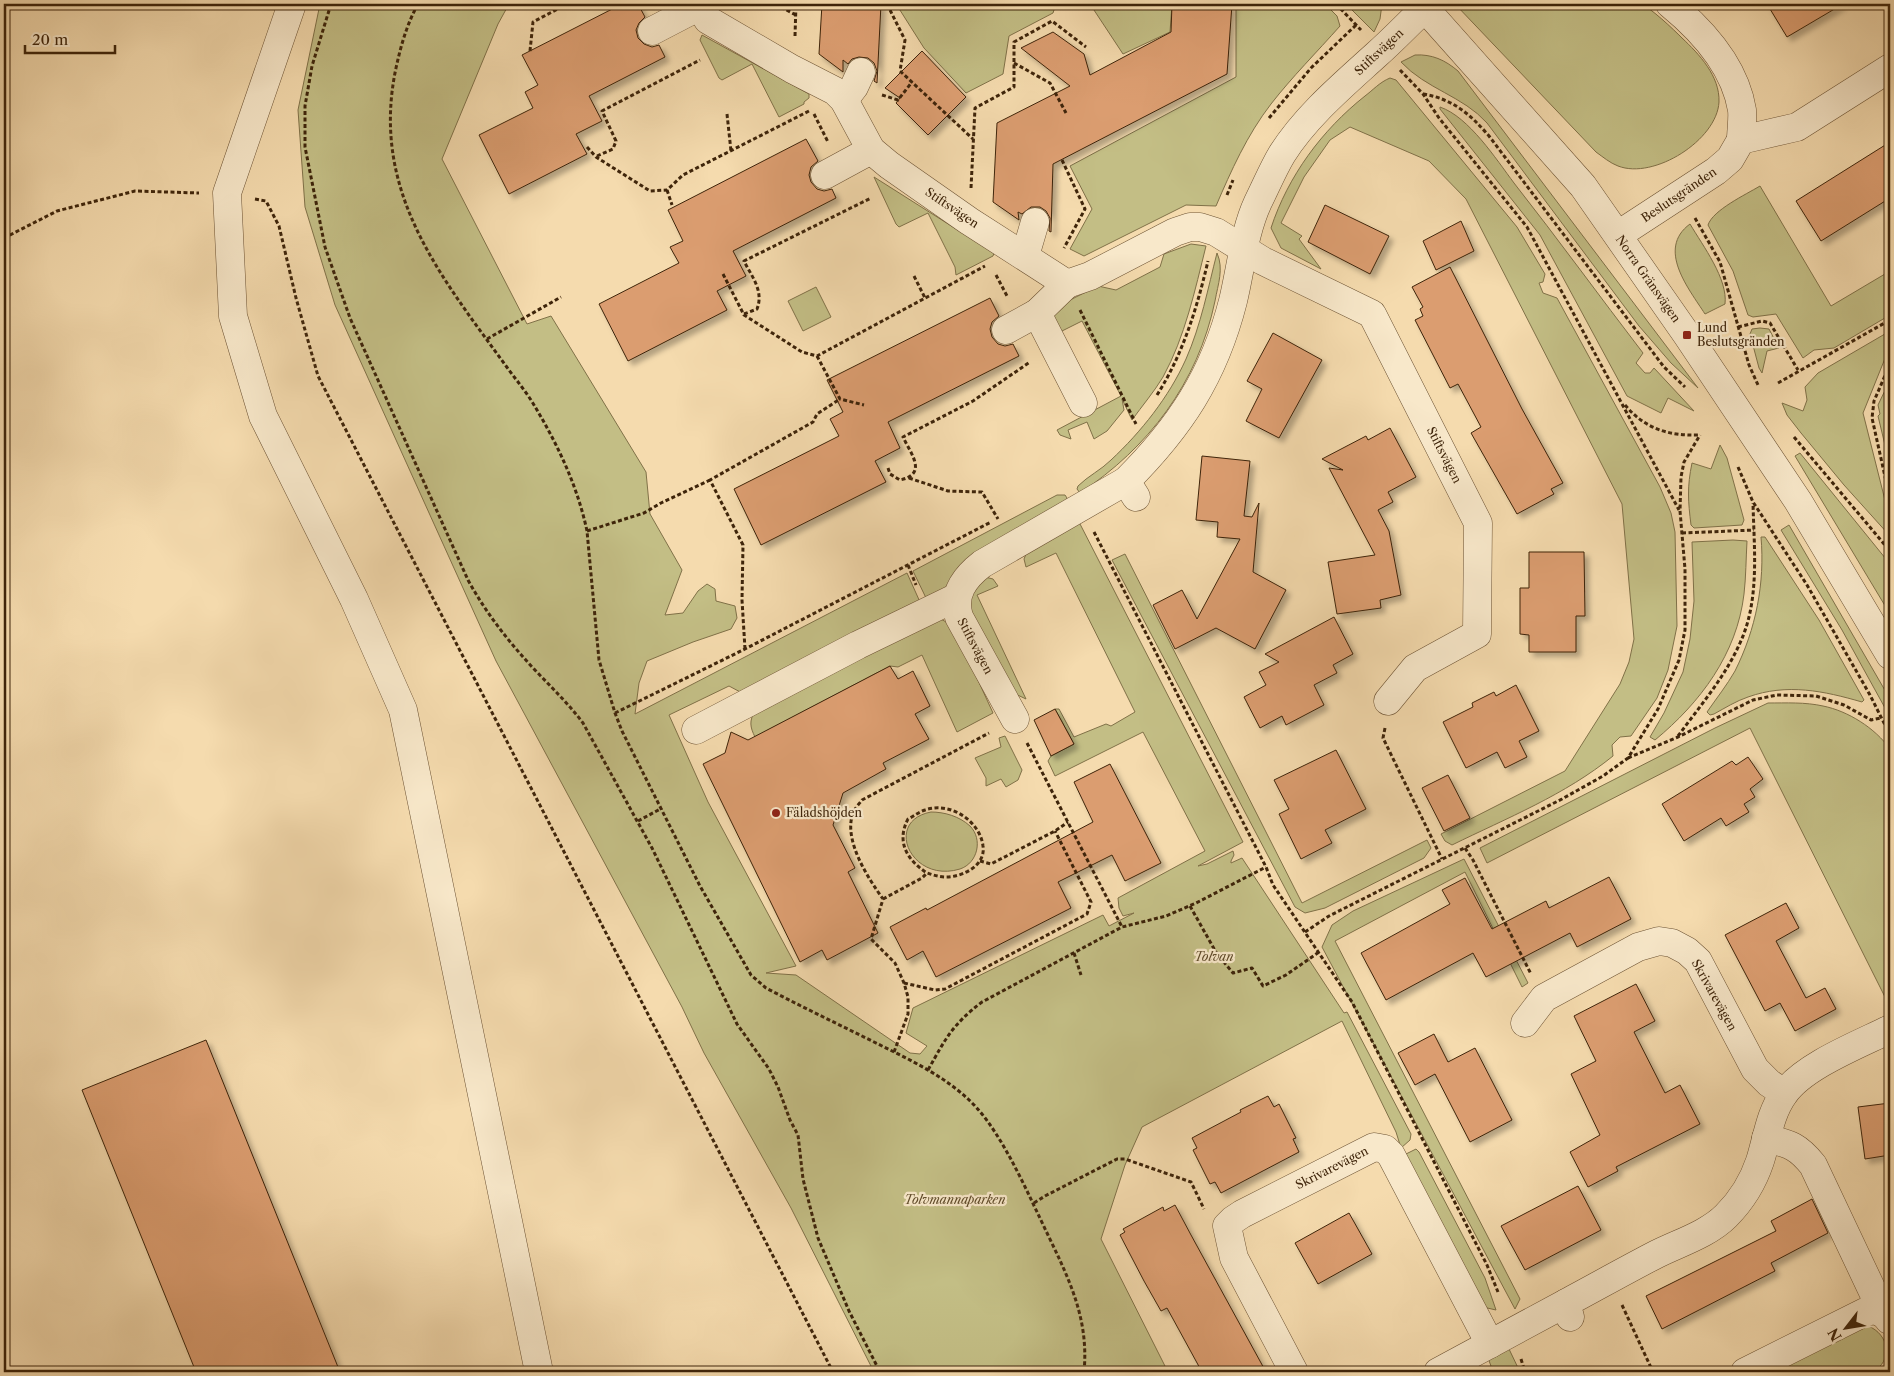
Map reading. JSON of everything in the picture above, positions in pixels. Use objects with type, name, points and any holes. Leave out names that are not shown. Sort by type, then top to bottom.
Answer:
[{"type":"street","points":[[292,4],[227,193],[233,316],[263,416],[354,599],[403,710],[539,1372]]},
{"type":"street","points":[[1670,4],[1699,31],[1732,75],[1742,112],[1741,140],[1797,127],[1890,68]]},
{"type":"street","points":[[652,31],[699,5]]},
{"type":"street","name":"Stiftsvägen","points":[[699,5],[708,20],[792,70],[835,91],[844,100],[871,150],[889,165],[969,221],[1058,278],[1090,276],[1184,228],[1200,227],[1216,232],[1263,261],[1372,314],[1478,523],[1477,634],[1415,668],[1388,701]]},
{"type":"street","name":"Stiftsvägen","points":[[1014,719],[959,617],[956,607],[961,584],[982,564],[1081,507],[1131,489],[1153,453],[1196,395],[1209,370],[1224,332],[1233,301],[1244,249],[1257,203],[1283,154],[1295,137],[1324,104],[1423,6]]},
{"type":"street","name":"Norra Gränsvägen","points":[[1423,6],[1583,186],[1798,501],[1890,655]]},
{"type":"street","points":[[844,100],[854,87],[861,72]]},
{"type":"street","name":"Beslutsgränden","points":[[1618,235],[1716,171],[1730,159],[1741,140]]},
{"type":"street","points":[[825,176],[871,150]]},
{"type":"street","points":[[1019,252],[1035,222]]},
{"type":"street","points":[[1037,313],[1058,278]]},
{"type":"street","points":[[1009,317],[1037,313]]},
{"type":"street","points":[[1037,313],[1084,403]]},
{"type":"street","points":[[696,730],[858,645],[957,597]]},
{"type":"street","name":"Skrivarevägen","points":[[1525,1024],[1544,998],[1638,947],[1659,941],[1672,943],[1687,951],[1698,961],[1755,1069],[1769,1083],[1784,1093]]},
{"type":"street","points":[[1438,1372],[1501,1339],[1568,1310],[1610,1279],[1714,1226],[1726,1217],[1749,1186],[1759,1162],[1776,1108],[1784,1093],[1799,1077],[1813,1068],[1890,1029]]},
{"type":"street","points":[[1766,1138],[1794,1146],[1805,1155],[1812,1165],[1883,1316]]},
{"type":"street","name":"Skrivarevägen","points":[[1227,1226],[1242,1214],[1361,1152],[1374,1146],[1385,1149],[1391,1155],[1501,1339]]},
{"type":"street","points":[[1227,1226],[1234,1258],[1294,1372]]},
{"type":"street","points":[[1744,1372],[1865,1312],[1883,1316]]},
{"type":"path","points":[[331,4],[312,66],[305,106],[305,147],[325,248],[350,318],[480,603],[515,648],[572,708],[583,723],[638,821],[737,1024],[769,1069],[778,1086],[790,1120],[798,1134],[802,1179],[818,1238],[849,1311],[880,1372]]},
{"type":"path","points":[[530,51],[534,22],[567,4]]},
{"type":"path","points":[[775,4],[796,15]]},
{"type":"path","points":[[1268,119],[1311,68],[1356,25],[1336,4]]},
{"type":"path","points":[[890,10],[905,40],[900,71],[974,139]]},
{"type":"path","points":[[969,221],[976,108],[1014,87],[1014,42],[1052,21],[1086,47]]},
{"type":"path","points":[[596,157],[614,149],[616,141],[602,111],[700,60]]},
{"type":"path","points":[[1014,63],[1050,82],[1066,113]]},
{"type":"path","points":[[1397,67],[1423,94],[1439,118],[1528,227],[1680,511]]},
{"type":"path","points":[[1423,94],[1440,97],[1458,107],[1473,118],[1484,130],[1664,367],[1690,393]]},
{"type":"path","points":[[587,147],[596,157],[650,190],[668,190],[682,175],[811,109],[832,149]]},
{"type":"path","points":[[727,114],[731,151]]},
{"type":"path","points":[[1062,160],[1085,209],[1058,278],[1136,424]]},
{"type":"path","points":[[1153,401],[1171,374],[1198,305],[1216,232],[1229,190],[1237,173]]},
{"type":"path","points":[[668,190],[672,205]]},
{"type":"path","points":[[4,238],[57,211],[135,191],[227,193],[266,201],[279,226],[296,298],[318,376],[833,1372]]},
{"type":"path","points":[[1681,195],[1720,262],[1749,365],[1759,387]]},
{"type":"path","points":[[744,314],[756,309],[760,300],[759,290],[744,261],[872,198]]},
{"type":"path","points":[[723,274],[744,314],[802,352],[817,356],[975,273],[990,263],[1019,252]]},
{"type":"path","points":[[990,263],[1009,317]]},
{"type":"path","points":[[914,276],[925,298]]},
{"type":"path","points":[[487,339],[561,297]]},
{"type":"path","points":[[1778,383],[1798,370],[1890,320]]},
{"type":"path","points":[[1738,327],[1762,321],[1770,323],[1798,370]]},
{"type":"path","points":[[909,478],[915,472],[916,464],[903,437],[973,402],[1024,365],[1055,349]]},
{"type":"path","points":[[817,356],[840,399]]},
{"type":"path","points":[[1890,364],[1874,401],[1872,418],[1890,500]]},
{"type":"path","points":[[587,531],[644,513],[710,480],[813,422],[817,414],[840,399],[864,405]]},
{"type":"path","points":[[1621,400],[1636,418],[1648,426],[1674,433],[1700,435],[1684,462],[1681,477],[1680,511],[1685,569],[1685,630],[1679,660],[1658,709],[1628,758]]},
{"type":"path","points":[[1130,431],[1140,418]]},
{"type":"path","points":[[1790,433],[1890,551]]},
{"type":"path","points":[[1736,463],[1753,502],[1807,585],[1870,694],[1890,735]]},
{"type":"path","points":[[615,713],[745,649],[998,519],[982,492],[948,491],[909,478],[900,480],[890,474],[888,468]]},
{"type":"path","points":[[710,480],[743,545],[742,600],[745,649]]},
{"type":"path","points":[[1678,736],[1724,672],[1741,642],[1749,613],[1753,584],[1755,552],[1753,502]]},
{"type":"path","points":[[1081,507],[1266,867],[1273,885],[1352,1002],[1378,1051],[1487,1265],[1501,1339],[1525,1372]]},
{"type":"path","points":[[1682,533],[1754,530]]},
{"type":"path","points":[[1305,932],[1329,916],[1562,799],[1603,776],[1628,758],[1753,700],[1777,695],[1816,696],[1844,705],[1871,720],[1881,718]]},
{"type":"path","points":[[1388,701],[1383,738],[1442,859]]},
{"type":"path","points":[[884,899],[868,876],[853,842],[851,824],[853,812],[862,800],[1014,719],[1122,927]]},
{"type":"path","points":[[942,807],[961,814],[976,828],[984,848],[980,861],[962,875],[946,877],[927,873],[910,859],[904,851],[903,837],[908,819],[925,810],[942,807]]},
{"type":"path","points":[[638,821],[662,808]]},
{"type":"path","points":[[980,861],[992,864],[1055,831],[1068,822]]},
{"type":"path","points":[[904,983],[935,990],[945,988],[1087,914],[1091,902],[1055,831]]},
{"type":"path","points":[[1465,848],[1544,998]]},
{"type":"path","points":[[928,1070],[946,1036],[964,1016],[982,1002],[1122,927],[1166,916],[1190,906],[1266,867]]},
{"type":"path","points":[[894,1052],[908,1014],[908,997],[895,963],[871,939],[884,899],[922,878],[927,873]]},
{"type":"path","points":[[1190,906],[1217,954],[1233,973],[1252,968],[1263,986],[1286,975],[1319,952]]},
{"type":"path","points":[[1074,953],[1081,976]]},
{"type":"path","points":[[1034,1203],[1117,1159],[1125,1159],[1191,1182],[1210,1220],[1227,1226]]},
{"type":"path","points":[[1610,1279],[1653,1372]]},
{"type":"green space","points":[[320,4],[509,4],[498,24],[442,159],[527,324],[551,316],[646,472],[650,514],[682,570],[665,615],[683,613],[698,591],[707,584],[715,589],[716,601],[735,606],[737,618],[731,629],[647,661],[639,683],[635,714],[907,573],[920,602],[744,694],[729,686],[669,715],[708,802],[796,966],[766,973],[796,975],[910,1053],[920,1054],[927,1046],[906,1033],[913,1008],[1103,915],[1109,926],[1134,913],[1123,916],[1119,908],[1118,898],[1205,851],[1143,732],[1055,776],[1048,761],[1051,756],[1074,744],[1055,709],[1059,709],[1074,737],[1106,724],[1111,726],[1135,712],[1056,553],[1026,567],[1024,559],[1027,552],[1079,522],[1243,842],[1198,866],[1207,864],[1233,851],[1234,855],[1231,863],[1242,858],[1344,1013],[1347,1012],[1411,1134],[1410,1140],[1401,1148],[1396,1132],[1342,1021],[1142,1127],[1125,1165],[1101,1239],[1168,1372],[874,1372],[791,1208],[704,1053],[682,1007],[496,661],[335,305],[305,207],[298,110]]},
{"type":"green space","points":[[905,4],[1056,4],[1053,13],[1009,36],[1003,74],[966,93],[924,48],[898,7]]},
{"type":"green space","points":[[1090,4],[1172,4],[1170,32],[1123,54]]},
{"type":"green space","points":[[1236,4],[1325,4],[1337,16],[1340,26],[1287,84],[1262,116],[1240,154],[1216,206],[1186,205],[1084,256],[1070,249],[1092,209],[1070,166],[1236,77]]},
{"type":"green space","points":[[1346,4],[1382,4],[1380,19],[1374,32]]},
{"type":"green space","points":[[1455,4],[1641,4],[1673,29],[1707,66],[1716,83],[1718,92],[1719,102],[1716,116],[1696,143],[1681,154],[1665,162],[1633,169],[1615,165],[1596,152]]},
{"type":"green space","points":[[702,35],[809,94],[809,98],[804,104],[779,117],[752,64],[722,80],[719,78],[700,40]]},
{"type":"green space","points":[[1415,55],[1438,59],[1458,71],[1698,388],[1671,363],[1639,326],[1487,123],[1467,106],[1422,79],[1401,62]]},
{"type":"green space","points":[[1390,78],[1396,80],[1517,227],[1545,274],[1543,282],[1539,283],[1543,293],[1557,298],[1660,487],[1671,513],[1675,532],[1677,626],[1668,670],[1657,698],[1631,736],[1620,737],[1612,745],[1613,756],[1575,783],[1535,805],[1452,845],[1445,841],[1441,834],[1565,771],[1620,684],[1629,662],[1634,639],[1622,504],[1466,199],[1429,161],[1350,127],[1330,140],[1304,177],[1281,223],[1302,236],[1299,239],[1321,269],[1281,248],[1271,228],[1287,190],[1308,155],[1349,109]]},
{"type":"green space","points":[[1440,107],[1451,112],[1461,120],[1481,140],[1547,225],[1643,353],[1636,363],[1645,373],[1650,373],[1654,368],[1694,411],[1668,398],[1661,413],[1627,396],[1540,235]]},
{"type":"green space","points":[[874,177],[994,253],[993,256],[956,275],[955,267],[928,213],[899,227]]},
{"type":"green space","points":[[1760,186],[1831,306],[1890,271],[1890,315],[1834,348],[1814,350],[1803,358],[1776,314],[1753,317],[1748,315],[1733,271],[1708,225],[1711,219],[1723,208]]},
{"type":"green space","points":[[1690,224],[1714,263],[1725,294],[1725,304],[1705,314],[1684,281],[1676,257],[1676,245],[1680,234]]},
{"type":"green space","points":[[1191,244],[1206,246],[1183,330],[1171,362],[1156,388],[1132,420],[1122,399],[1124,410],[1107,431],[1094,439],[1087,422],[1068,430],[1071,439],[1060,435],[1057,430],[1121,396],[1082,321],[1058,333],[1050,318],[1058,306],[1098,286],[1116,290],[1160,267],[1164,254]]},
{"type":"green space","points":[[1217,253],[1220,271],[1215,301],[1207,331],[1183,386],[1167,411],[1127,456],[1080,493],[1077,489],[1078,486],[1107,464],[1133,438],[1163,400],[1179,373],[1196,333]]},
{"type":"green space","points":[[816,287],[831,317],[803,331],[788,301]]},
{"type":"green space","points":[[1752,329],[1769,329],[1779,348],[1767,351],[1762,373],[1750,334]]},
{"type":"green space","points":[[1890,331],[1890,346],[1863,413],[1890,520],[1890,536],[1801,433],[1787,415],[1782,403],[1803,411],[1807,400],[1805,387],[1818,373]]},
{"type":"green space","points":[[1890,380],[1890,466],[1878,416],[1880,414],[1878,405]]},
{"type":"green space","points":[[1720,445],[1727,458],[1744,520],[1742,525],[1694,528],[1691,525],[1689,501],[1689,479],[1692,463],[1711,469]]},
{"type":"green space","points":[[1800,453],[1890,564],[1890,614],[1795,456]]},
{"type":"green space","points":[[1057,495],[1065,495],[1066,501],[946,590],[927,600],[913,571]]},
{"type":"green space","points":[[1789,525],[1890,699],[1890,717],[1842,630],[1781,530]]},
{"type":"green space","points":[[1761,537],[1765,537],[1819,620],[1864,700],[1862,702],[1820,692],[1777,690],[1744,699],[1714,714],[1710,715],[1707,712],[1735,671],[1754,622],[1762,571]]},
{"type":"green space","points":[[1747,541],[1744,594],[1740,616],[1733,637],[1725,657],[1714,676],[1687,710],[1655,740],[1650,737],[1664,713],[1683,672],[1690,639],[1694,601],[1692,542]]},
{"type":"green space","points":[[1125,554],[1302,903],[1427,840],[1431,848],[1424,858],[1325,908],[1305,913],[1295,907],[1112,560]]},
{"type":"green space","points":[[985,577],[993,579],[998,586],[977,595],[1026,699],[1007,690],[967,607],[967,595]]},
{"type":"green space","points":[[937,617],[948,623],[955,630],[993,713],[957,732],[922,655],[898,667],[890,666],[755,737],[751,724],[755,711]]},
{"type":"green space","points":[[1768,703],[1809,704],[1832,708],[1851,716],[1869,727],[1890,749],[1890,1000],[1887,1001],[1750,728],[1487,863],[1480,848],[1715,728]]},
{"type":"green space","points":[[1005,736],[1022,770],[1018,780],[1006,787],[1001,779],[986,786],[986,778],[975,758],[1001,747],[999,738]]},
{"type":"green space","points":[[931,812],[956,817],[974,831],[977,850],[971,862],[966,866],[960,869],[943,871],[928,868],[917,860],[909,850],[906,838],[908,827],[916,818]]},
{"type":"green space","points":[[1464,859],[1528,983],[1522,987],[1465,872],[1335,941],[1520,1299],[1515,1309],[1322,947],[1332,925],[1353,911]]},
{"type":"green space","points":[[1416,1149],[1485,1278],[1496,1310],[1483,1307],[1404,1155]]},
{"type":"green space","points":[[1868,1326],[1881,1335],[1886,1348],[1884,1361],[1872,1372],[1769,1372]]},
{"type":"green space","points":[[1509,1349],[1520,1372],[1480,1372],[1491,1366],[1488,1358]]},
{"type":"building","points":[[622,4],[638,4],[645,17],[639,23],[636,30],[638,38],[644,44],[652,47],[659,45],[665,57],[589,96],[602,121],[576,134],[587,154],[509,194],[479,135],[533,108],[525,92],[538,85],[522,55]]},
{"type":"building","points":[[822,4],[881,4],[877,83],[874,81],[877,71],[874,63],[868,58],[859,57],[852,59],[848,64],[843,60],[843,72],[819,54]]},
{"type":"building","points":[[1172,4],[1232,4],[1227,74],[1053,164],[1051,232],[1049,231],[1050,218],[1046,211],[1040,207],[1031,207],[1022,214],[1018,212],[1019,220],[993,202],[997,123],[1070,86],[1021,48],[1053,32],[1084,54],[1090,75],[1171,32]]},
{"type":"building","points":[[1767,4],[1843,4],[1787,37]]},
{"type":"building","points":[[922,51],[966,97],[928,135],[896,103],[900,98],[885,88]]},
{"type":"building","points":[[806,139],[818,161],[811,167],[809,175],[811,182],[817,189],[824,191],[832,189],[836,198],[733,251],[746,276],[717,291],[727,310],[628,361],[599,304],[679,263],[670,247],[683,241],[668,210]]},
{"type":"building","points":[[1890,142],[1890,198],[1821,241],[1796,201]]},
{"type":"building","points":[[1325,205],[1389,236],[1370,274],[1308,242]]},
{"type":"building","points":[[1461,221],[1474,251],[1436,270],[1423,241]]},
{"type":"building","points":[[1450,267],[1522,409],[1563,483],[1551,489],[1554,494],[1517,514],[1471,433],[1481,427],[1458,384],[1450,388],[1415,320],[1423,316],[1420,309],[1423,307],[1412,287]]},
{"type":"building","points":[[990,298],[999,316],[992,322],[990,329],[992,337],[998,344],[1005,346],[1013,344],[1019,356],[888,422],[900,448],[875,461],[886,482],[761,545],[734,489],[839,436],[830,419],[843,412],[827,380]]},
{"type":"building","points":[[1273,333],[1322,360],[1279,438],[1246,421],[1262,389],[1247,381]]},
{"type":"building","points":[[1390,428],[1416,477],[1388,492],[1393,502],[1378,510],[1389,531],[1401,595],[1380,600],[1381,608],[1337,614],[1328,562],[1375,555],[1329,468],[1343,470],[1322,459],[1366,436],[1368,440]]},
{"type":"building","points":[[1202,456],[1250,461],[1244,516],[1252,517],[1259,503],[1253,572],[1286,590],[1255,649],[1216,628],[1175,649],[1153,605],[1182,590],[1197,619],[1240,539],[1217,537],[1218,522],[1196,520]]},
{"type":"building","points":[[1529,552],[1584,552],[1585,616],[1576,616],[1576,652],[1529,652],[1529,635],[1520,634],[1520,588],[1529,588]]},
{"type":"building","points":[[1334,617],[1353,654],[1333,665],[1337,673],[1314,685],[1324,705],[1286,725],[1282,716],[1260,728],[1244,697],[1266,685],[1259,672],[1279,662],[1265,654]]},
{"type":"building","name":"Fäladshöjden","points":[[890,666],[898,679],[913,671],[930,706],[915,714],[929,739],[883,763],[886,769],[843,793],[833,825],[855,868],[848,872],[878,933],[827,960],[822,950],[800,962],[703,764],[725,753],[731,732],[748,740]]},
{"type":"building","points":[[1516,685],[1539,731],[1519,741],[1527,757],[1505,768],[1497,752],[1466,768],[1443,722],[1473,707],[1472,703],[1494,692],[1496,696]]},
{"type":"building","points":[[1055,709],[1074,744],[1051,756],[1034,720]]},
{"type":"building","points":[[1336,750],[1366,809],[1325,830],[1332,843],[1301,859],[1279,814],[1289,809],[1274,780]]},
{"type":"building","points":[[1748,757],[1763,779],[1750,789],[1755,797],[1744,804],[1749,812],[1726,826],[1721,818],[1684,841],[1662,804],[1732,761],[1736,765]]},
{"type":"building","points":[[1110,764],[1161,863],[1125,881],[1112,855],[1058,882],[1071,908],[936,977],[923,951],[907,960],[890,927],[926,908],[927,910],[1093,822],[1074,782]]},
{"type":"building","points":[[1448,775],[1470,818],[1444,831],[1422,788]]},
{"type":"building","points":[[1609,877],[1631,919],[1577,947],[1570,933],[1486,977],[1473,953],[1386,1000],[1361,953],[1450,904],[1442,890],[1465,878],[1492,929],[1546,901],[1549,908]]},
{"type":"building","points":[[1786,903],[1799,928],[1776,941],[1806,998],[1825,988],[1836,1009],[1795,1031],[1780,1003],[1765,1011],[1725,935]]},
{"type":"building","points":[[1636,984],[1655,1021],[1634,1032],[1665,1093],[1680,1085],[1700,1124],[1616,1167],[1618,1171],[1588,1187],[1570,1152],[1600,1135],[1571,1074],[1596,1061],[1574,1016]]},
{"type":"building","points":[[1434,1034],[1448,1062],[1475,1048],[1512,1120],[1470,1142],[1435,1074],[1415,1085],[1398,1053]]},
{"type":"building","points":[[206,1040],[340,1372],[196,1372],[82,1090]]},
{"type":"building","points":[[1268,1096],[1274,1107],[1279,1104],[1296,1138],[1293,1139],[1299,1152],[1221,1193],[1215,1182],[1210,1184],[1193,1150],[1197,1148],[1192,1138]]},
{"type":"building","points":[[1890,1103],[1890,1155],[1865,1159],[1858,1107]]},
{"type":"building","points":[[1578,1186],[1601,1230],[1525,1270],[1501,1226]]},
{"type":"building","points":[[1812,1199],[1828,1233],[1771,1263],[1775,1271],[1662,1329],[1646,1296],[1776,1231],[1771,1221]]},
{"type":"building","points":[[1175,1205],[1266,1372],[1202,1372],[1167,1308],[1161,1311],[1144,1281],[1120,1235],[1125,1232],[1123,1229],[1163,1207],[1164,1211]]},
{"type":"building","points":[[1349,1213],[1372,1254],[1318,1284],[1295,1243]]},
{"type":"place","name":"Lund Beslutsgränden","points":[[1687,335]]},
{"type":"place","name":"Fäladshöjden","points":[[776,813]]},
{"type":"park label","name":"Tolvan","points":[[1214,957]]},
{"type":"park label","name":"Tolvmannaparken","points":[[955,1200]]}]
